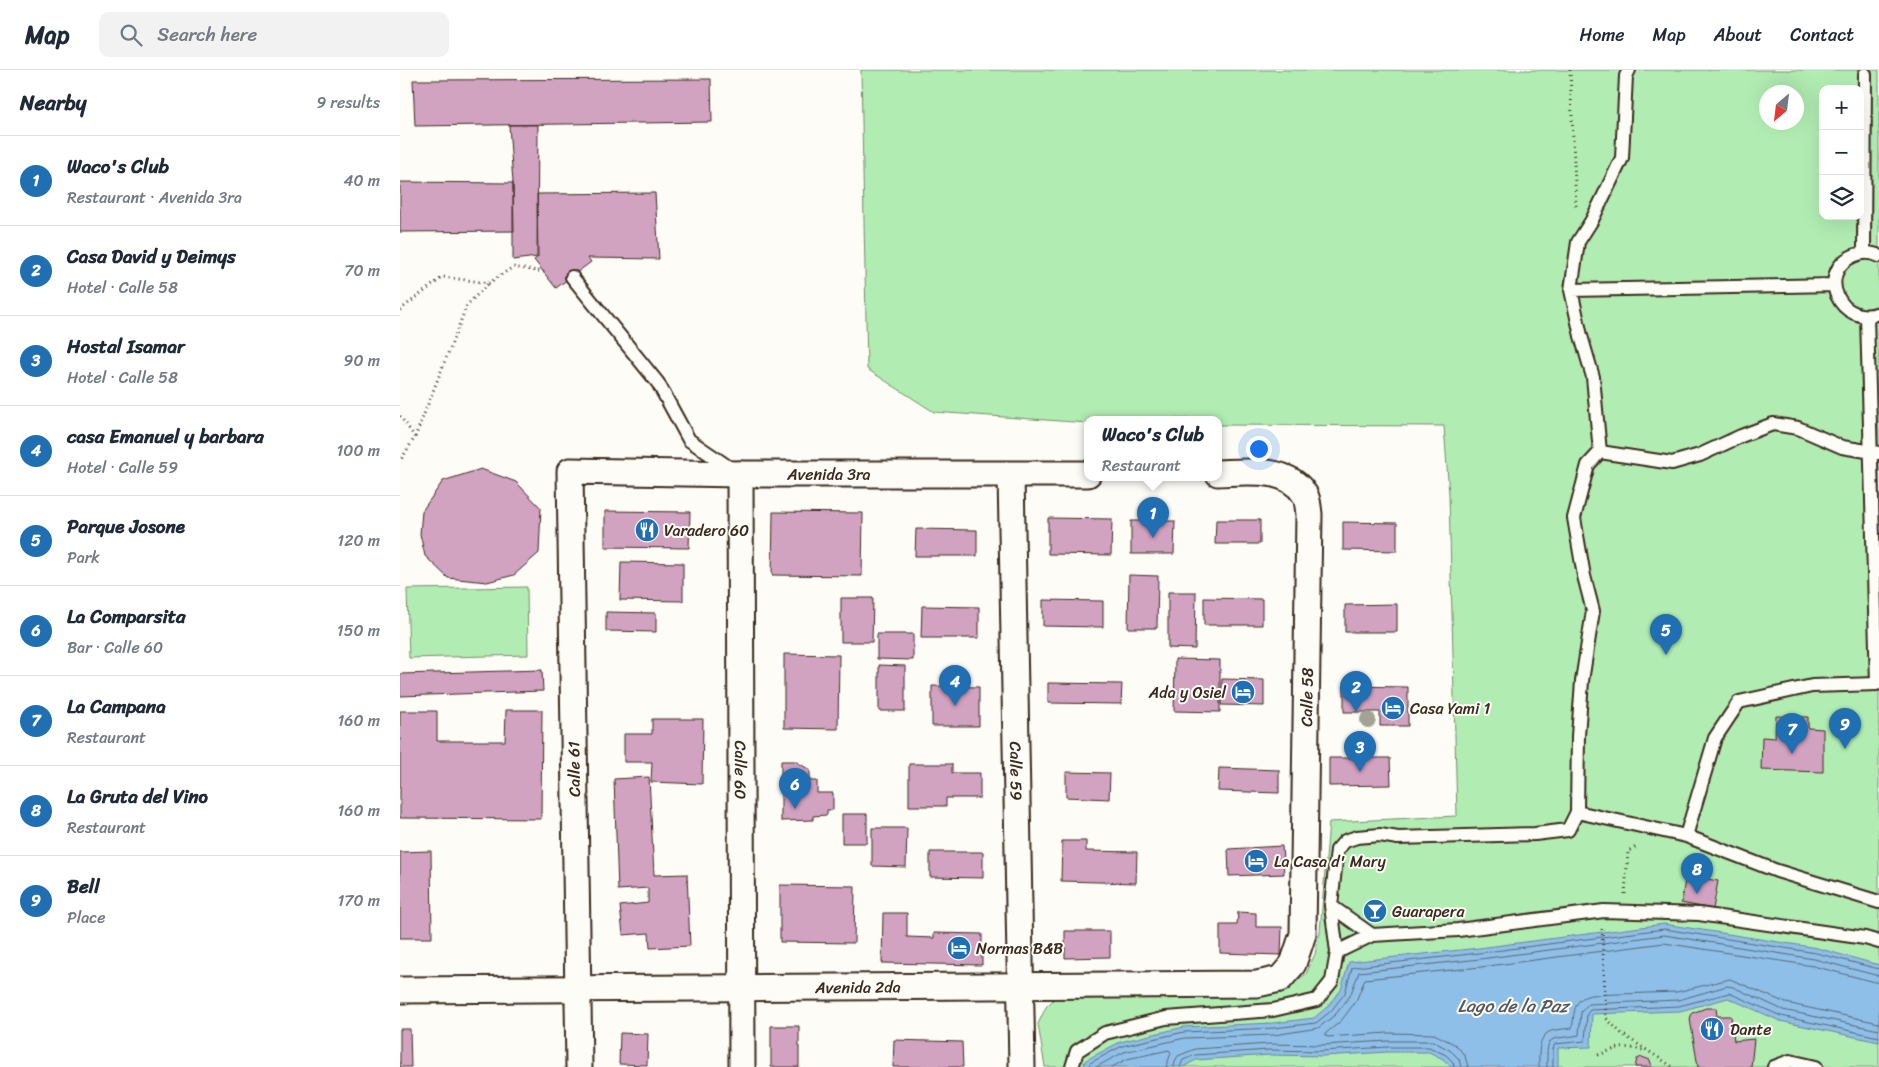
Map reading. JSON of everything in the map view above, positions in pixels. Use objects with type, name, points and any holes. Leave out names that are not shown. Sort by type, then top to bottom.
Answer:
[{"type":"street","name":"Avenida 3ra","points":[[570,471],[740,474],[1084,474]]},
{"type":"street","name":"Calle 61","points":[[570,471],[578,1067]]},
{"type":"street","name":"Calle 58","points":[[1222,473],[1260,472],[1277,475],[1294,482],[1305,496],[1309,514],[1303,934],[1298,951]]},
{"type":"street","name":"Calle 60","points":[[740,474],[742,1067]]},
{"type":"street","name":"Calle 59","points":[[1011,475],[1022,1067]]},
{"type":"street","name":"Avenida 2da","points":[[400,990],[1257,984],[1280,979],[1293,964],[1298,951]]},
{"type":"lane","points":[[1072,1067],[1077,1051],[1105,1034],[1166,1018],[1273,1010],[1317,1000],[1332,981],[1337,952],[1331,906],[1337,850],[1345,841],[1357,837],[1380,835],[1398,838],[1535,834],[1568,830],[1577,812],[1578,736],[1582,682],[1593,611],[1584,576],[1574,518],[1588,465],[1600,452],[1593,377],[1581,336],[1571,290],[1578,242],[1592,220],[1622,158],[1626,76],[1629,70]]},
{"type":"lane","points":[[1864,71],[1864,253]]},
{"type":"lane","points":[[1686,836],[1715,738],[1739,702],[1812,686],[1877,684],[1873,314],[1857,314],[1848,310],[1836,295],[1834,285],[1835,275],[1846,260],[1864,253],[1879,256]]},
{"type":"lane","points":[[572,277],[658,383],[689,440],[740,474]]},
{"type":"lane","points":[[1571,290],[1834,285]]},
{"type":"lane","points":[[1600,452],[1672,464],[1700,455],[1773,424],[1798,428],[1842,447],[1875,453]]},
{"type":"lane","points":[[1577,812],[1686,836],[1777,871],[1879,902]]},
{"type":"lane","points":[[1331,906],[1372,935]]},
{"type":"lane","points":[[1337,952],[1372,935],[1458,930],[1587,912],[1699,914],[1864,938],[1879,942]]},
{"type":"lane","points":[[1774,1067],[1790,1061],[1816,1067]]},
{"type":"path","points":[[1570,70],[1573,169],[1578,242]]},
{"type":"path","points":[[400,460],[415,437],[467,305],[488,283],[513,266],[544,272]]},
{"type":"path","points":[[400,310],[443,277],[488,283]]},
{"type":"path","points":[[400,416],[415,437]]},
{"type":"path","points":[[1623,912],[1628,851],[1650,840],[1650,829]]},
{"type":"path","points":[[1602,926],[1606,1018],[1622,1034],[1673,1067]]},
{"type":"path","points":[[1598,1055],[1620,1047],[1630,1046],[1649,1052]]},
{"type":"green space","points":[[861,70],[1879,70],[1879,1067],[1045,1067],[1038,1024],[1046,1007],[1055,998],[1270,993],[1287,987],[1306,974],[1315,954],[1320,932],[1329,822],[1457,816],[1449,494],[1444,426],[1222,425],[1222,416],[1084,416],[1084,423],[934,412],[867,369]]},
{"type":"green space","points":[[527,587],[528,655],[409,658],[407,589]]},
{"type":"water","name":"Lago de la Paz","points":[[1664,924],[1817,948],[1879,965],[1879,1042],[1780,1021],[1728,998],[1680,1011],[1592,1014],[1591,1047],[1558,1048],[1558,1066],[1569,1067],[1451,1067],[1443,1059],[1429,1052],[1388,1052],[1323,1056],[1270,1055],[1196,1060],[1183,1067],[1082,1067],[1086,1060],[1120,1042],[1184,1027],[1273,1023],[1314,1018],[1327,1007],[1341,990],[1349,962],[1479,948]]},
{"type":"building","points":[[711,79],[712,122],[415,126],[413,80]]},
{"type":"building","points":[[509,125],[538,125],[537,257],[513,260],[513,183]]},
{"type":"building","points":[[400,182],[513,183],[514,231],[400,232]]},
{"type":"building","points":[[655,193],[659,259],[588,258],[591,262],[556,288],[534,260],[538,257],[537,194]]},
{"type":"building","points":[[481,469],[516,482],[541,508],[539,553],[514,575],[487,582],[448,578],[425,556],[420,534],[422,511],[443,481]]},
{"type":"building","name":"Varadero 60","points":[[605,511],[690,512],[689,548],[605,547]]},
{"type":"building","points":[[773,512],[863,513],[862,576],[772,575]]},
{"type":"building","points":[[1048,518],[1112,519],[1111,555],[1048,554]]},
{"type":"building","points":[[1216,520],[1260,520],[1260,544],[1215,544]]},
{"type":"building","points":[[1131,521],[1175,521],[1174,554],[1131,554]]},
{"type":"building","points":[[1343,522],[1397,523],[1397,551],[1343,550]]},
{"type":"building","points":[[916,529],[977,530],[977,556],[915,556]]},
{"type":"building","points":[[621,562],[683,563],[683,601],[620,600]]},
{"type":"building","points":[[1129,575],[1158,576],[1157,628],[1128,628]]},
{"type":"building","points":[[1168,592],[1196,592],[1195,649],[1168,648]]},
{"type":"building","points":[[841,598],[873,598],[872,642],[841,642]]},
{"type":"building","points":[[1204,598],[1262,599],[1262,625],[1204,625]]},
{"type":"building","points":[[1043,600],[1103,601],[1103,627],[1043,626]]},
{"type":"building","points":[[1397,604],[1397,632],[1345,632],[1345,605]]},
{"type":"building","points":[[922,606],[979,607],[979,638],[921,638]]},
{"type":"building","points":[[606,612],[656,613],[656,632],[606,631]]},
{"type":"building","points":[[877,634],[913,634],[913,660],[877,659]]},
{"type":"building","points":[[784,654],[839,655],[838,729],[784,728]]},
{"type":"building","points":[[1175,659],[1220,660],[1220,712],[1174,711]]},
{"type":"building","points":[[879,665],[905,666],[905,711],[879,711]]},
{"type":"building","points":[[542,670],[543,691],[400,696],[400,674]]},
{"type":"building","name":"Ada y Osiel","points":[[1222,679],[1264,680],[1264,706],[1221,705]]},
{"type":"building","points":[[1048,683],[1122,684],[1121,704],[1048,703]]},
{"type":"building","points":[[932,686],[979,687],[979,726],[932,726]]},
{"type":"building","points":[[1344,686],[1408,687],[1408,726],[1380,726],[1380,712],[1344,712]]},
{"type":"building","points":[[506,710],[542,710],[541,819],[400,818],[400,711],[437,711],[437,741],[505,741]]},
{"type":"building","points":[[1776,716],[1808,717],[1808,728],[1823,729],[1823,772],[1761,770],[1762,737],[1775,738]]},
{"type":"building","points":[[652,719],[703,719],[702,784],[651,782],[652,762],[624,762],[624,734],[652,734]]},
{"type":"building","points":[[1329,758],[1390,758],[1391,785],[1329,786]]},
{"type":"building","points":[[781,761],[795,761],[810,770],[810,781],[817,781],[817,793],[833,793],[833,810],[827,810],[827,815],[813,816],[813,820],[781,821]]},
{"type":"building","points":[[909,764],[952,764],[952,773],[980,773],[980,798],[946,798],[946,806],[909,806]]},
{"type":"building","points":[[1219,768],[1279,770],[1279,793],[1218,791]]},
{"type":"building","points":[[1066,772],[1110,773],[1109,799],[1066,797]]},
{"type":"building","points":[[649,777],[654,875],[687,874],[690,946],[650,948],[649,933],[623,935],[620,906],[648,903],[648,888],[618,890],[614,779]]},
{"type":"building","points":[[842,814],[867,814],[867,843],[842,843]]},
{"type":"building","points":[[872,828],[907,828],[906,867],[872,866]]},
{"type":"building","points":[[1062,841],[1086,841],[1086,851],[1137,852],[1136,883],[1061,881]]},
{"type":"building","name":"La Casa d' Mary","points":[[1282,846],[1284,874],[1229,876],[1228,849]]},
{"type":"building","points":[[431,851],[432,938],[400,938],[400,852]]},
{"type":"building","points":[[930,852],[983,852],[983,878],[930,877]]},
{"type":"building","points":[[1686,875],[1718,881],[1713,909],[1681,903]]},
{"type":"building","points":[[780,885],[855,886],[854,943],[780,942]]},
{"type":"building","points":[[1238,912],[1256,913],[1256,927],[1282,927],[1281,955],[1220,953],[1220,925],[1237,925]]},
{"type":"building","points":[[883,913],[907,913],[907,937],[934,938],[934,933],[982,934],[982,965],[882,963]]},
{"type":"building","points":[[1065,931],[1110,931],[1110,957],[1065,958]]},
{"type":"building","name":"Dante","points":[[1706,1008],[1716,1008],[1717,1016],[1731,1016],[1734,1041],[1754,1039],[1751,1067],[1698,1067],[1690,1019],[1692,1013]]},
{"type":"building","points":[[771,1026],[799,1026],[799,1067],[771,1067]]},
{"type":"building","points":[[400,1029],[410,1029],[411,1067],[400,1067]]},
{"type":"building","points":[[620,1033],[648,1034],[647,1065],[619,1064]]},
{"type":"building","points":[[894,1040],[962,1042],[963,1067],[893,1067]]},
{"type":"building","points":[[1642,1057],[1650,1060],[1652,1067],[1635,1067],[1637,1059]]},
{"type":"place","name":"Varadero 60","points":[[647,530]]},
{"type":"place","name":"Waco's Club","points":[[1153,538]]},
{"type":"place","name":"Parque Josone","points":[[1666,655]]},
{"type":"place","name":"Ada y Osiel","points":[[1243,692]]},
{"type":"place","name":"casa Emanuel y barbara","points":[[955,706]]},
{"type":"place","name":"Casa Yami 1","points":[[1393,708]]},
{"type":"place","name":"Casa David y Deimys","points":[[1356,712]]},
{"type":"place","name":"Bell","points":[[1845,749]]},
{"type":"place","name":"La Campana","points":[[1792,754]]},
{"type":"place","name":"Hostal Isamar","points":[[1360,772]]},
{"type":"place","name":"La Comparsita","points":[[795,809]]},
{"type":"place","name":"La Casa d' Mary","points":[[1256,861]]},
{"type":"place","name":"La Gruta del Vino","points":[[1697,894]]},
{"type":"place","name":"Guarapera","points":[[1375,911]]},
{"type":"place","name":"Normas B&B","points":[[959,948]]},
{"type":"place","name":"Dante","points":[[1712,1029]]}]
